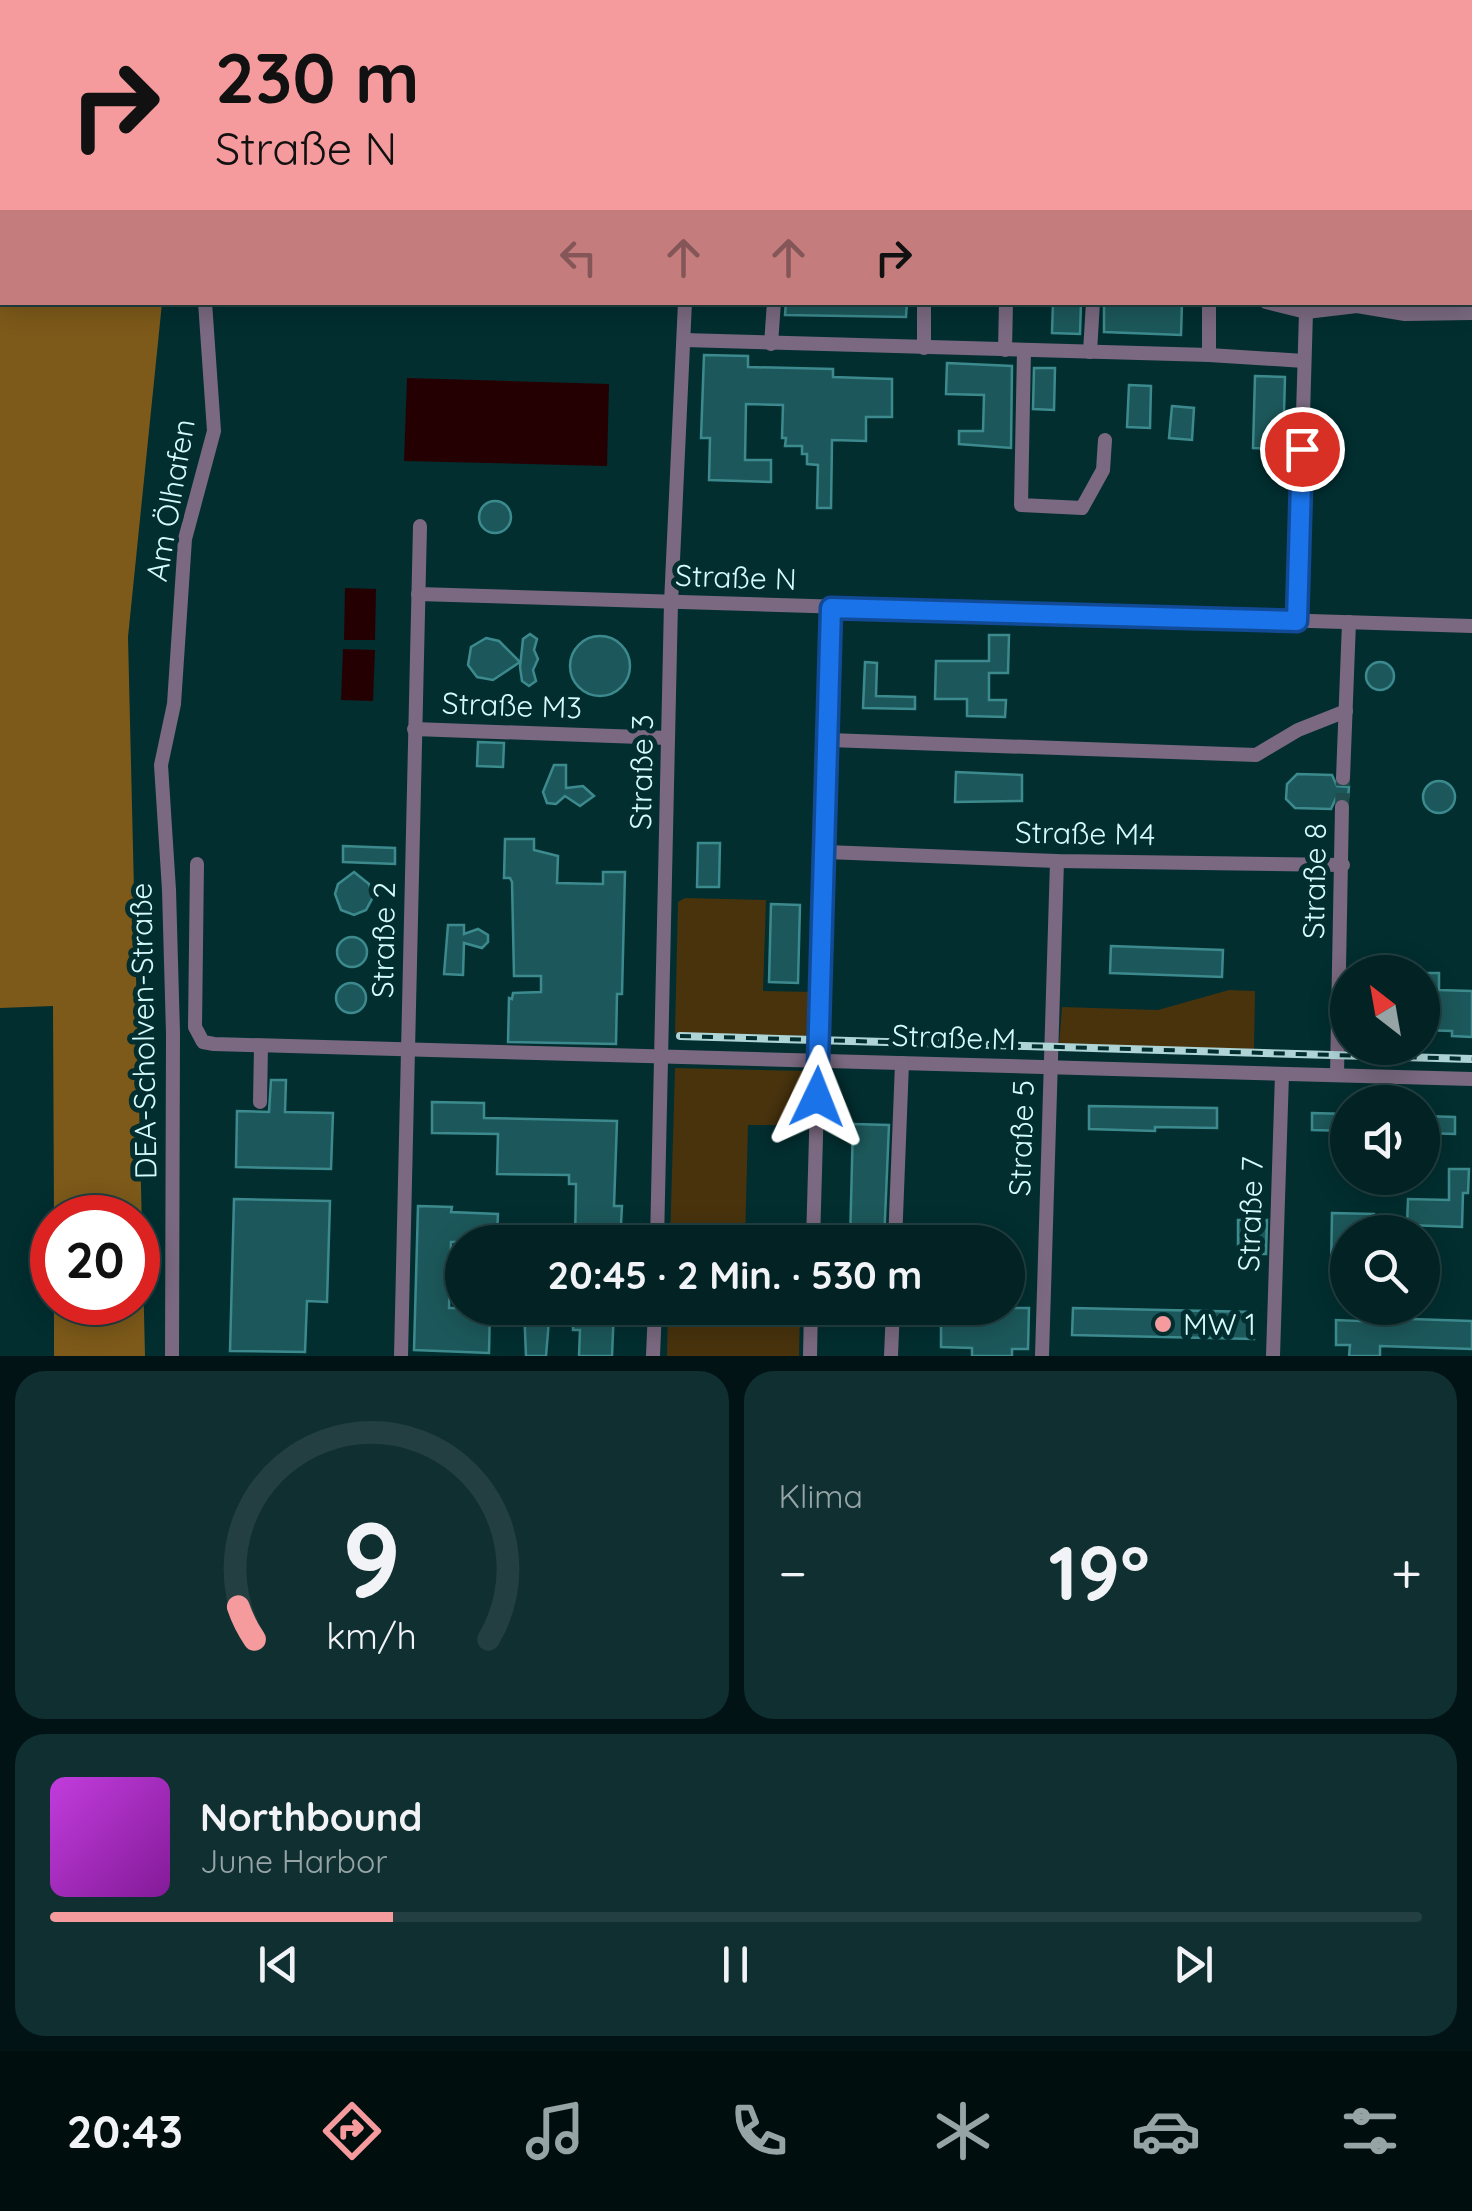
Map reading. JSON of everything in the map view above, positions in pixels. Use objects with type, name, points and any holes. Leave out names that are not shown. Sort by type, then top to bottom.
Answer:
[{"type":"street","name":"Am Ölhafen","points":[[160,765],[174,704],[185,539],[214,431],[206,305]]},
{"type":"street","name":"Straße 3","points":[[657,1225],[671,603],[684,305]]},
{"type":"street","points":[[771,344],[774,305]]},
{"type":"street","points":[[924,305],[924,348]]},
{"type":"street","points":[[1005,350],[1006,305]]},
{"type":"street","points":[[1090,352],[1093,305]]},
{"type":"street","points":[[1208,305],[1208,355]]},
{"type":"street","points":[[1278,305],[1306,312],[1357,306],[1405,314],[1472,313]]},
{"type":"street","points":[[1297,621],[1306,312]]},
{"type":"street","points":[[684,340],[1304,361]]},
{"type":"street","points":[[1024,350],[1021,505],[1082,508],[1104,470],[1106,440]]},
{"type":"street","name":"Straße 2","points":[[401,1356],[420,526]]},
{"type":"street","name":"Straße N","points":[[418,594],[1472,626]]},
{"type":"street","points":[[813,1225],[831,608]]},
{"type":"street","points":[[1343,778],[1349,622]]},
{"type":"street","points":[[829,740],[1256,755],[1298,730],[1346,711]]},
{"type":"street","name":"Straße M3","points":[[414,729],[668,738]]},
{"type":"street","name":"DEA-Scholven-Straße","points":[[160,765],[170,890],[173,1033],[172,1356]]},
{"type":"street","name":"Straße 8","points":[[1336,1075],[1342,807]]},
{"type":"street","name":"Straße M4","points":[[826,852],[1343,866]]},
{"type":"street","name":"Straße 5","points":[[1042,1356],[1057,861]]},
{"type":"street","name":"Straße M","points":[[196,864],[197,1035],[203,1042],[214,1044],[1472,1079]]},
{"type":"street","points":[[260,1046],[260,1102]]},
{"type":"street","points":[[896,1225],[902,1063]]},
{"type":"street","name":"Straße 7","points":[[1272,1356],[1282,1074]]},
{"type":"street","points":[[654,1356],[655,1325]]},
{"type":"street","points":[[810,1356],[811,1325]]},
{"type":"street","points":[[891,1356],[892,1325]]},
{"type":"shaded area","points":[[0,305],[162,305],[128,637],[141,1195],[54,1195],[53,1006],[0,1008]]},
{"type":"shaded area","points":[[407,378],[609,384],[607,466],[404,461]]},
{"type":"shaded area","points":[[345,588],[376,589],[375,640],[344,640]]},
{"type":"shaded area","points":[[343,649],[375,650],[373,701],[341,700]]},
{"type":"shaded area","points":[[685,898],[766,900],[763,991],[816,992],[814,1036],[675,1033],[678,902]]},
{"type":"shaded area","points":[[1229,990],[1255,991],[1254,1049],[1059,1045],[1062,1007],[1158,1010]]},
{"type":"shaded area","points":[[675,1068],[808,1071],[806,1125],[748,1125],[745,1225],[670,1225]]},
{"type":"shaded area","points":[[54,1325],[144,1325],[145,1356],[54,1356]]},
{"type":"shaded area","points":[[668,1325],[800,1325],[799,1356],[667,1356]]},
{"type":"building","points":[[786,305],[907,305],[906,317],[785,315]]},
{"type":"building","points":[[1053,305],[1081,305],[1080,334],[1052,333]]},
{"type":"building","points":[[1104,305],[1182,305],[1181,335],[1104,332]]},
{"type":"building","points":[[704,355],[748,356],[748,367],[833,369],[833,377],[892,379],[892,417],[866,417],[866,441],[832,440],[831,508],[817,508],[818,465],[807,464],[802,446],[785,446],[783,405],[746,404],[745,460],[771,460],[771,482],[709,480],[710,438],[701,438]]},
{"type":"building","points":[[947,363],[1012,366],[1011,448],[959,444],[959,431],[983,431],[984,395],[946,394]]},
{"type":"building","points":[[1034,368],[1055,368],[1054,410],[1033,409]]},
{"type":"building","points":[[1255,376],[1285,377],[1283,449],[1253,448]]},
{"type":"building","points":[[1129,385],[1151,386],[1150,428],[1127,427]]},
{"type":"building","points":[[1172,406],[1194,408],[1192,440],[1169,438]]},
{"type":"building","points":[[495,501],[506,506],[511,517],[506,528],[495,533],[484,528],[479,517],[484,506]]},
{"type":"building","points":[[530,634],[537,639],[534,650],[538,659],[533,670],[536,681],[529,686],[522,681],[520,667],[523,639]]},
{"type":"building","points":[[989,635],[1009,635],[1008,673],[989,673],[989,700],[1006,700],[1005,717],[967,716],[967,699],[935,699],[936,661],[989,661]]},
{"type":"building","points":[[600,636],[621,645],[630,666],[621,687],[600,696],[579,687],[570,666],[579,645]]},
{"type":"building","points":[[486,638],[499,641],[520,662],[493,680],[477,677],[468,665],[471,647]]},
{"type":"building","points":[[865,662],[877,663],[876,696],[915,697],[915,709],[863,708]]},
{"type":"building","points":[[1380,662],[1390,666],[1394,676],[1390,686],[1380,690],[1370,686],[1366,676],[1370,666]]},
{"type":"building","points":[[478,742],[504,743],[503,767],[477,766]]},
{"type":"building","points":[[554,765],[566,765],[566,788],[583,786],[594,796],[580,806],[565,796],[556,804],[547,803],[543,792]]},
{"type":"building","points":[[956,772],[1022,775],[1022,801],[955,802]]},
{"type":"building","points":[[1297,774],[1332,775],[1337,786],[1349,787],[1348,798],[1336,798],[1331,809],[1295,808],[1286,799],[1287,784]]},
{"type":"building","points":[[1439,781],[1450,786],[1455,797],[1450,808],[1439,813],[1428,808],[1423,797],[1428,786]]},
{"type":"building","points":[[505,839],[534,839],[534,850],[558,856],[557,883],[603,884],[603,872],[625,872],[622,994],[617,994],[616,1044],[508,1042],[509,998],[513,993],[541,992],[541,976],[514,976],[512,882],[504,878]]},
{"type":"building","points":[[698,843],[720,843],[719,887],[697,887]]},
{"type":"building","points":[[343,846],[395,848],[395,864],[343,862]]},
{"type":"building","points":[[354,872],[369,884],[373,897],[366,910],[354,915],[341,910],[335,894],[338,884]]},
{"type":"building","points":[[771,904],[800,905],[798,983],[769,982]]},
{"type":"building","points":[[448,925],[464,925],[464,934],[478,929],[488,935],[482,948],[464,943],[463,975],[444,974]]},
{"type":"building","points":[[352,937],[366,946],[367,952],[358,966],[352,967],[338,958],[337,952],[346,938]]},
{"type":"building","points":[[1111,946],[1223,950],[1222,977],[1110,973]]},
{"type":"building","points":[[351,983],[365,992],[366,998],[357,1012],[351,1013],[337,1004],[336,998],[345,984]]},
{"type":"building","points":[[1440,990],[1472,991],[1472,1037],[1452,1036],[1452,1031],[1440,1031]]},
{"type":"building","points":[[271,1080],[286,1080],[285,1112],[333,1113],[331,1169],[236,1167],[237,1111],[269,1112]]},
{"type":"building","points":[[432,1102],[484,1103],[484,1118],[617,1121],[614,1206],[622,1206],[621,1225],[575,1225],[576,1184],[569,1184],[569,1175],[497,1174],[498,1134],[432,1133]]},
{"type":"building","points":[[1089,1106],[1217,1108],[1217,1128],[1089,1129]]},
{"type":"building","points":[[1312,1113],[1330,1114],[1330,1130],[1312,1130]]},
{"type":"building","points":[[1440,1117],[1455,1117],[1455,1134],[1440,1134]]},
{"type":"building","points":[[853,1124],[889,1125],[885,1225],[850,1225]]},
{"type":"building","points":[[1449,1169],[1469,1169],[1468,1193],[1463,1193],[1462,1227],[1440,1226],[1440,1215],[1407,1215],[1408,1199],[1449,1200]]},
{"type":"building","points":[[234,1199],[330,1201],[327,1302],[307,1301],[305,1352],[230,1351]]},
{"type":"building","points":[[418,1206],[498,1214],[497,1225],[445,1225],[445,1325],[490,1325],[489,1353],[414,1350]]},
{"type":"building","points":[[1332,1213],[1374,1214],[1374,1215]]},
{"type":"building","points":[[1238,1220],[1267,1220],[1266,1254],[1238,1254]]},
{"type":"building","points":[[1025,1308],[1029,1308],[1028,1349],[1012,1349],[1012,1356],[972,1356],[972,1348],[941,1347],[941,1325],[1025,1325]]},
{"type":"building","name":"MW 1","points":[[1073,1308],[1255,1312],[1254,1339],[1072,1335]]},
{"type":"building","points":[[1440,1320],[1472,1321],[1472,1349],[1380,1346],[1380,1356],[1349,1356],[1350,1345],[1336,1345],[1336,1325],[1440,1325]]},
{"type":"building","points":[[525,1325],[549,1325],[546,1356],[526,1356]]},
{"type":"building","points":[[573,1325],[613,1325],[612,1356],[579,1356],[580,1330],[573,1330]]},
{"type":"tunnel","points":[[1342,807],[1343,778]]},
{"type":"railway","points":[[680,1036],[1472,1059]]},
{"type":"place","name":"MW 1","points":[[1163,1324]]},
{"type":"route","points":[[817,1097],[831,608],[1297,621],[1302,449]]}]
